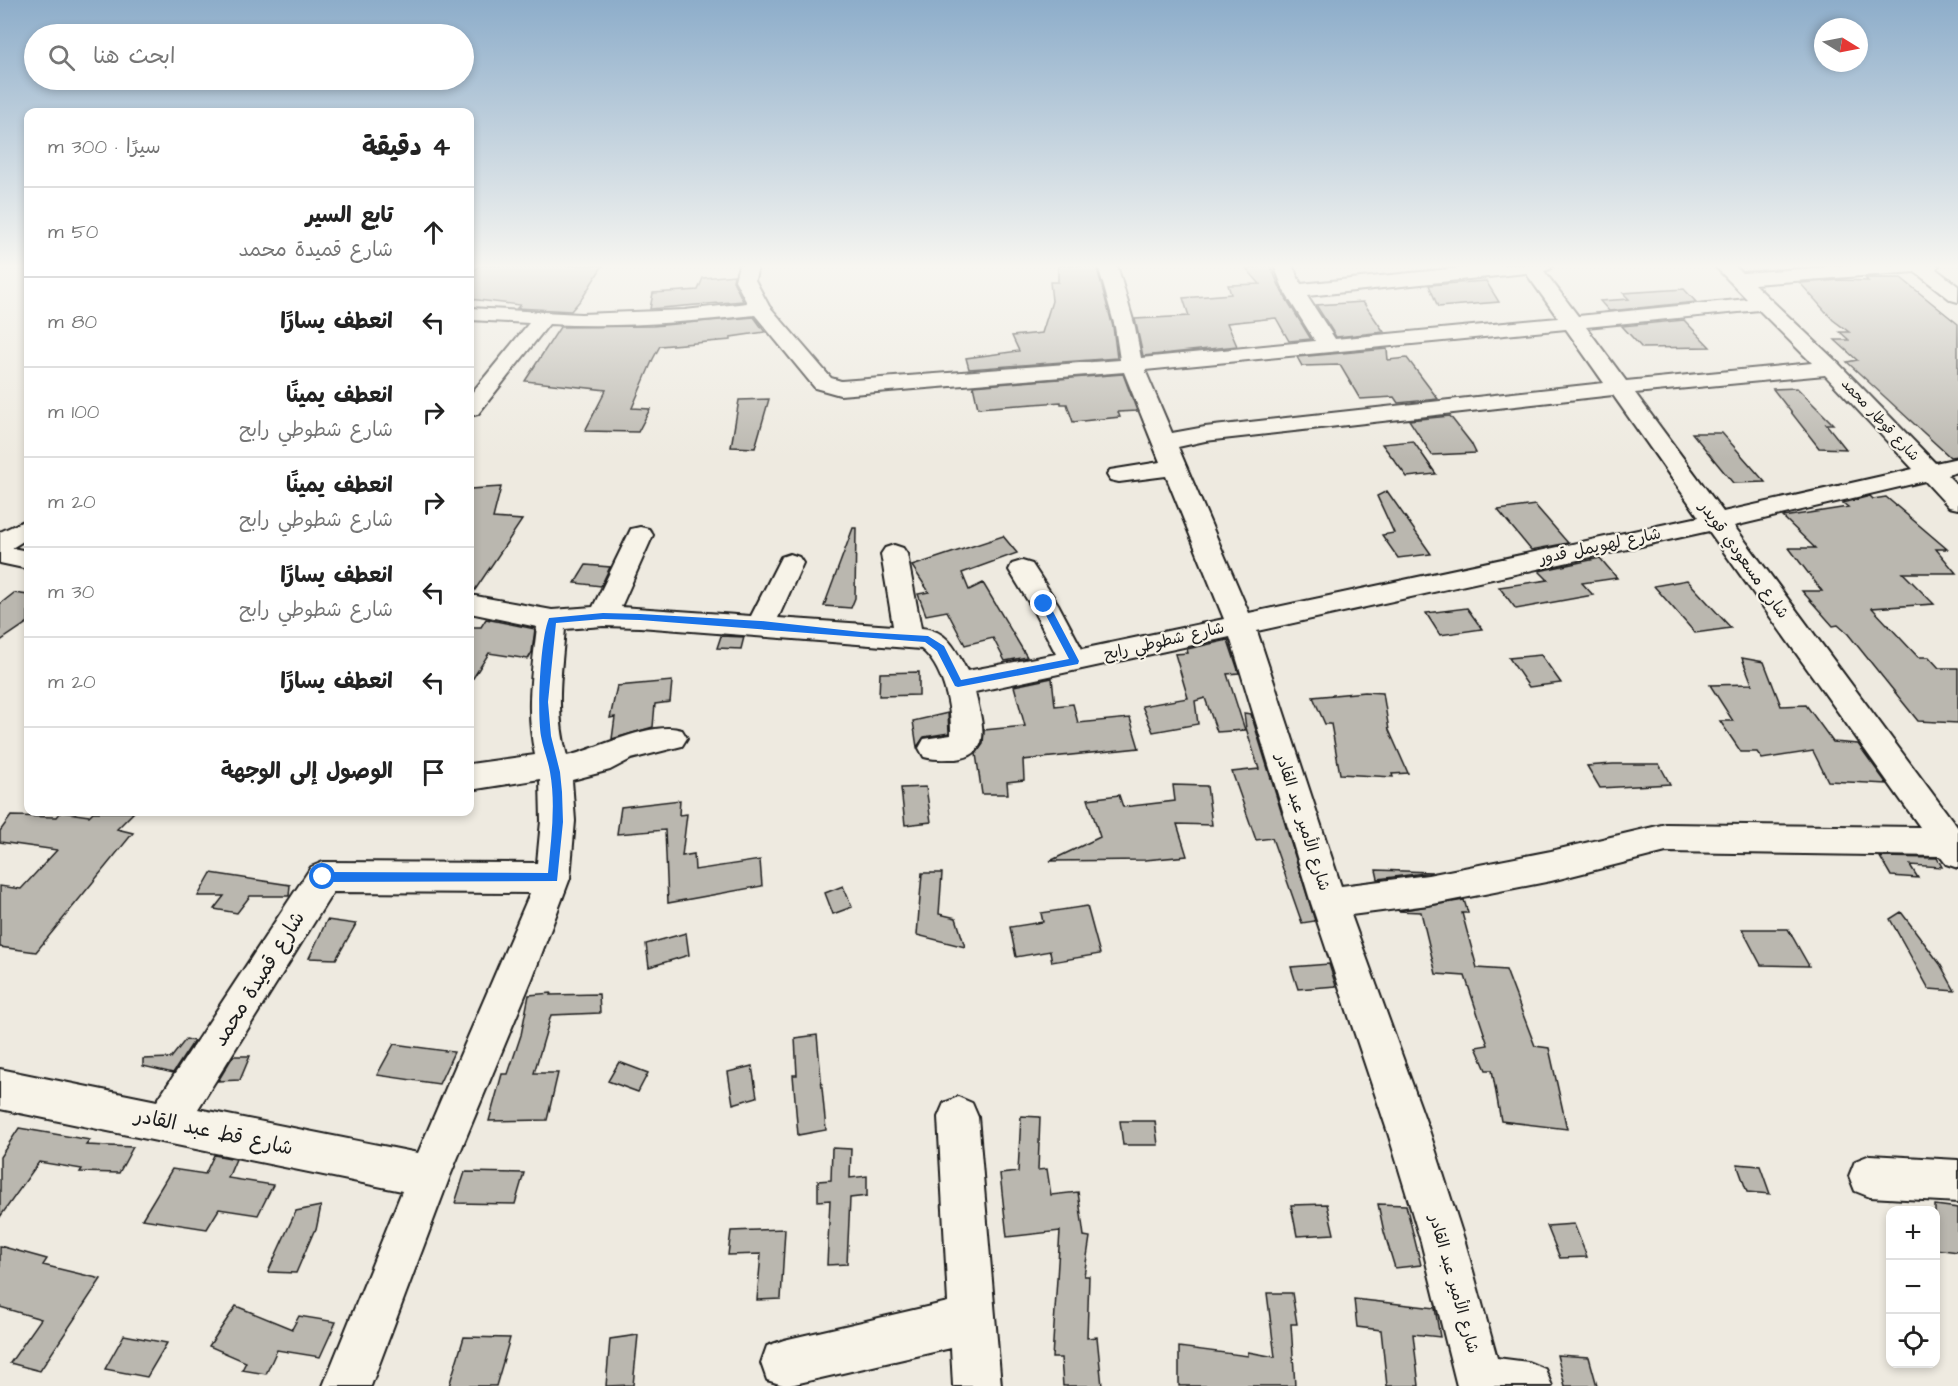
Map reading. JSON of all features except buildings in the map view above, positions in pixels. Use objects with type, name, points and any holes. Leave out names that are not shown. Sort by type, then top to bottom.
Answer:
[{"type":"street","points":[[474,405],[534,330]]},
{"type":"street","points":[[778,330],[823,383],[840,388],[1132,365],[1498,330]]},
{"type":"street","name":"شارع الأمير عبد القادر","points":[[1125,330],[1132,365],[1240,624],[1329,903],[1409,1133],[1443,1242],[1481,1383]]},
{"type":"street","points":[[1318,330],[1328,345]]},
{"type":"street","name":"شارع مسعودي قويدر","points":[[1577,330],[1954,848]]},
{"type":"street","name":"شارع قوطار محمد","points":[[1789,330],[1830,368],[1958,501]]},
{"type":"street","points":[[1165,442],[1205,434],[1619,388],[1830,368]]},
{"type":"street","name":"شارع لهويمل قدور","points":[[1240,624],[1811,501],[1958,465]]},
{"type":"street","points":[[1119,475],[1175,467]]},
{"type":"street","points":[[0,543],[24,529]]},
{"type":"street","points":[[603,616],[640,535]]},
{"type":"street","points":[[0,554],[24,559]]},
{"type":"street","points":[[894,554],[909,638]]},
{"type":"street","points":[[761,624],[790,563]]},
{"type":"street","points":[[1022,570],[1044,604],[1074,661]]},
{"type":"street","points":[[474,605],[552,620],[603,616],[761,624],[861,636],[933,641],[941,649],[958,684],[967,726],[967,741],[961,746],[935,748]]},
{"type":"street","points":[[347,1386],[429,1176],[513,979],[553,878],[558,822],[554,768],[546,736],[543,702],[552,620]]},
{"type":"street","name":"شارع شطوطي رابح","points":[[958,684],[1240,624]]},
{"type":"street","points":[[474,777],[599,761],[624,749],[671,738]]},
{"type":"street","points":[[1329,903],[1428,891],[1551,866],[1666,838],[1954,848]]},
{"type":"street","name":"شارع قميدة محمد","points":[[167,1122],[323,877],[553,878]]},
{"type":"street","name":"شارع قط عبد القادر","points":[[0,1089],[429,1176]]},
{"type":"street","points":[[958,1117],[977,1386]]},
{"type":"street","points":[[1870,1176],[1958,1181]]},
{"type":"street","points":[[784,1363],[971,1320]]},
{"type":"street","points":[[1481,1383],[1528,1386]]},
{"type":"route","points":[[323,877],[553,878],[558,822],[557,792],[555,772],[546,736],[543,702],[552,620],[603,616],[640,617],[761,624],[861,636],[928,639],[941,649],[958,684],[1074,661],[1044,604]]}]
